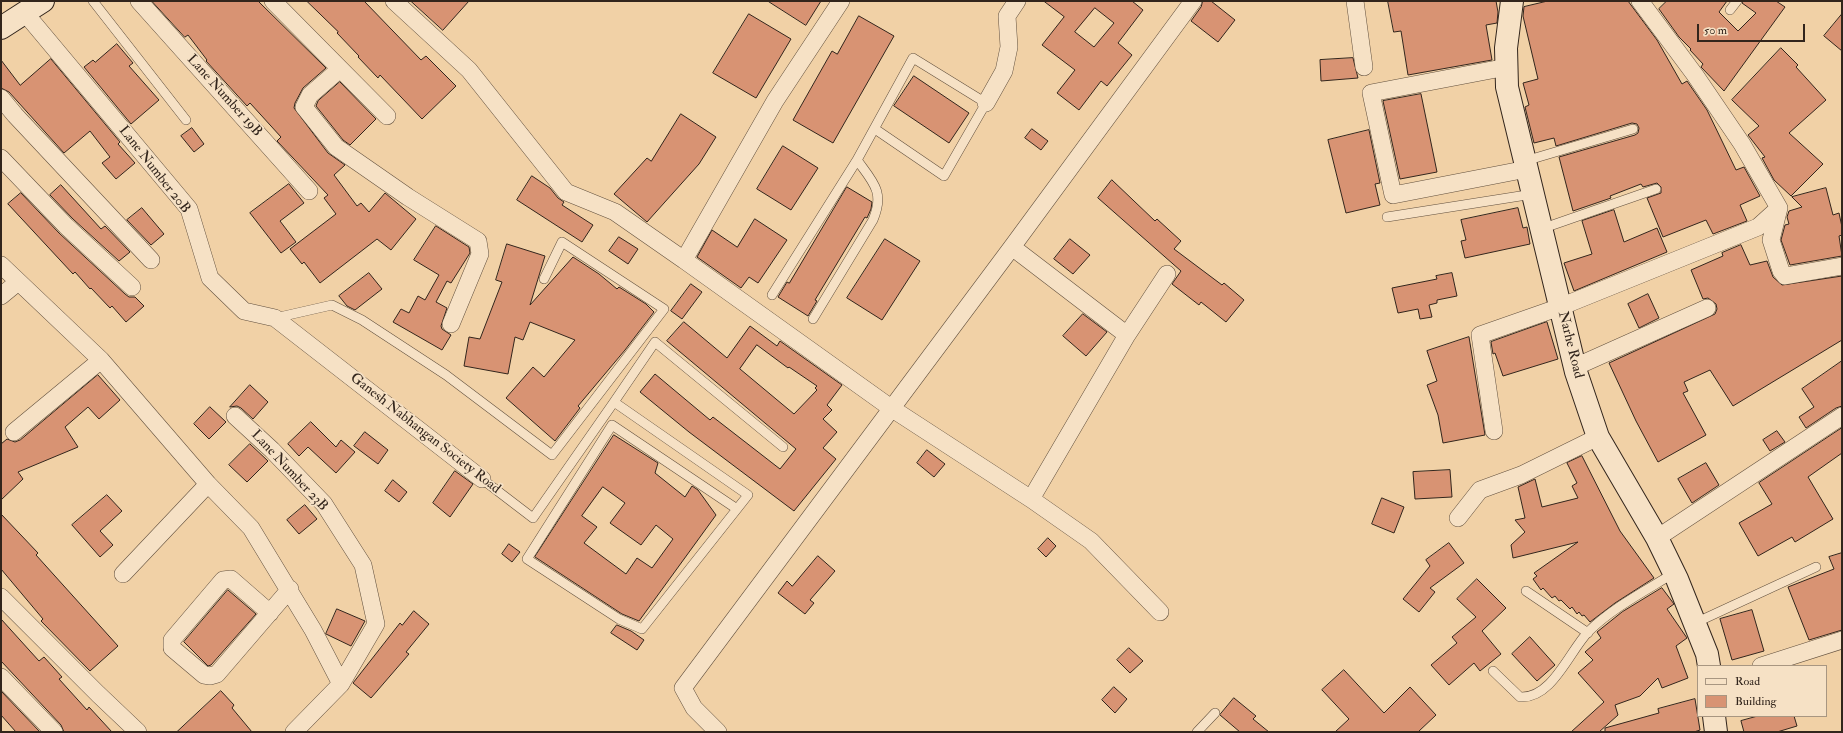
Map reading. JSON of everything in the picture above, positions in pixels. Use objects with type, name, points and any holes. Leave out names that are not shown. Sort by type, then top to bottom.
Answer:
[{"type":"street","points":[[1,28],[43,1]]},
{"type":"street","name":"Lane Number 19B","points":[[139,1],[309,191]]},
{"type":"street","points":[[273,1],[387,116]]},
{"type":"street","points":[[394,1],[469,70],[566,192],[615,212],[891,408],[1031,499],[1091,541],[1160,612]]},
{"type":"street","points":[[684,260],[775,101],[841,1]]},
{"type":"street","points":[[986,103],[1004,71],[1010,48],[1007,16],[1017,1]]},
{"type":"street","points":[[718,732],[694,708],[682,688],[1012,247],[1193,1]]},
{"type":"street","points":[[1355,1],[1364,67]]},
{"type":"street","name":"Narhe Road","points":[[1512,1],[1506,48],[1507,88],[1575,367],[1598,437],[1657,538],[1708,654],[1709,665]]},
{"type":"street","points":[[1640,1],[1695,75],[1738,138],[1779,208],[1771,240],[1781,271],[1785,276],[1842,266]]},
{"type":"street","name":"Lane Number 20B","points":[[24,13],[189,209],[210,278],[244,311],[275,318]]},
{"type":"street","points":[[1507,67],[1371,93],[1393,195],[1526,165]]},
{"type":"street","points":[[340,69],[310,95],[304,107],[336,147],[408,197],[478,241],[480,254],[451,324]]},
{"type":"street","points":[[1,98],[15,115],[150,260]]},
{"type":"street","points":[[1,158],[66,226],[132,287]]},
{"type":"street","points":[[1494,431],[1480,335],[1560,307],[1758,227],[1779,208]]},
{"type":"street","points":[[1012,247],[1127,335]]},
{"type":"street","points":[[1,265],[101,360],[208,484],[250,528],[290,589],[341,684]]},
{"type":"street","points":[[1031,499],[1127,335],[1166,274]]},
{"type":"street","points":[[1,296],[18,282]]},
{"type":"street","points":[[1575,367],[1707,308]]},
{"type":"street","name":"Ganesh Nabhangan Society Road","points":[[275,318],[482,479]]},
{"type":"street","points":[[14,432],[101,360]]},
{"type":"street","name":"Lane Number 23B","points":[[235,416],[272,450],[324,504],[363,565],[376,624],[341,684],[294,732]]},
{"type":"street","points":[[1657,538],[1842,416]]},
{"type":"street","points":[[1458,518],[1480,490],[1521,475],[1598,437]]},
{"type":"street","points":[[123,574],[208,484]]},
{"type":"street","points":[[270,613],[231,579],[227,578],[223,580],[172,640],[172,648],[204,675],[210,676],[217,674],[270,613],[290,589]]},
{"type":"street","points":[[1,597],[138,732]]},
{"type":"street","points":[[1764,665],[1842,640]]},
{"type":"street","points":[[1,677],[54,732]]},
{"type":"street","points":[[1714,717],[1716,732]]},
{"type":"lane","points":[[93,1],[186,120]]},
{"type":"lane","points":[[1730,10],[1737,1]]},
{"type":"lane","points":[[772,295],[857,160],[874,129],[914,58],[986,103],[944,176],[874,129]]},
{"type":"lane","points":[[1526,165],[1633,129]]},
{"type":"lane","points":[[813,319],[873,220],[879,207],[879,196],[874,182],[857,160]]},
{"type":"lane","points":[[1541,229],[1656,189]]},
{"type":"lane","points":[[1387,217],[1533,194]]},
{"type":"lane","points":[[275,318],[332,305],[362,320],[446,375],[552,455],[664,309],[562,242],[544,279]]},
{"type":"lane","name":"Ganesh Nabhangan Society Road","points":[[482,479],[533,518],[562,474],[655,342],[783,447]]},
{"type":"lane","points":[[614,402],[748,495],[737,509],[642,629],[619,619],[527,559],[612,425],[737,509]]},
{"type":"lane","points":[[562,474],[574,483]]},
{"type":"lane","points":[[1695,623],[1816,567]]},
{"type":"lane","points":[[1492,672],[1520,697],[1529,698],[1541,692],[1554,679],[1588,633],[1618,608],[1674,574]]},
{"type":"lane","points":[[1526,591],[1588,633]]},
{"type":"lane","points":[[1197,732],[1215,712]]},
{"type":"building","points":[[152,1],[258,1],[326,68],[303,88],[294,108],[328,153],[345,165],[334,175],[357,206],[361,203],[369,212],[385,193],[416,219],[391,250],[377,239],[320,283],[304,262],[302,264],[290,249],[336,214],[324,198],[328,195],[277,141],[281,137],[250,103],[247,106],[206,61],[207,60],[188,35],[185,37]]},
{"type":"building","points":[[307,1],[364,1],[421,60],[426,56],[456,86],[422,119],[380,75],[378,78],[337,33],[338,32]]},
{"type":"building","points":[[411,1],[469,1],[443,30]]},
{"type":"building","points":[[768,1],[821,1],[806,25]]},
{"type":"building","points":[[1044,1],[1132,1],[1143,10],[1118,43],[1132,55],[1107,86],[1101,81],[1079,110],[1057,93],[1075,70],[1042,45],[1064,17]],"holes":[[[1095,8],[1114,23],[1094,47],[1075,32]]]},
{"type":"building","points":[[1203,1],[1211,1],[1235,20],[1218,42],[1191,21],[1201,7]]},
{"type":"building","points":[[1388,1],[1496,1],[1498,12],[1497,23],[1486,25],[1492,60],[1408,75],[1401,31],[1394,32]]},
{"type":"building","points":[[1548,1],[1628,1],[1657,40],[1682,84],[1687,81],[1707,110],[1736,170],[1744,167],[1760,196],[1740,205],[1747,221],[1713,234],[1706,220],[1663,237],[1647,198],[1661,193],[1661,187],[1657,183],[1643,187],[1641,184],[1610,196],[1611,198],[1573,211],[1559,157],[1635,135],[1638,133],[1639,128],[1637,124],[1632,123],[1556,146],[1554,138],[1534,143],[1525,107],[1529,105],[1523,83],[1538,79],[1523,16],[1524,7]]},
{"type":"building","points":[[1667,1],[1727,1],[1719,12],[1738,31],[1756,13],[1742,3],[1743,1],[1776,1],[1785,7],[1724,91],[1701,67],[1703,64],[1679,37],[1659,9]]},
{"type":"building","points":[[749,14],[791,39],[756,98],[713,73]]},
{"type":"building","points":[[1842,14],[1842,51],[1824,36]]},
{"type":"building","points":[[859,16],[894,36],[833,143],[793,120],[832,51],[837,54]]},
{"type":"building","points":[[117,44],[133,63],[129,66],[159,100],[131,124],[84,67],[93,60],[95,62]]},
{"type":"building","points":[[1781,48],[1798,65],[1796,67],[1826,100],[1789,133],[1823,164],[1791,196],[1774,180],[1762,158],[1765,157],[1748,135],[1759,126],[1732,100]]},
{"type":"building","points":[[1353,58],[1358,78],[1321,81],[1320,60]]},
{"type":"building","points":[[51,59],[120,142],[118,144],[135,163],[116,179],[102,163],[110,157],[90,131],[64,153],[9,92],[1,88],[1,60],[20,85]]},
{"type":"building","points":[[914,76],[969,113],[949,143],[894,106]]},
{"type":"building","points":[[340,82],[376,119],[350,145],[343,140],[316,106],[318,101]]},
{"type":"building","points":[[1421,94],[1437,172],[1400,179],[1383,101]]},
{"type":"building","points":[[681,114],[716,137],[699,164],[647,222],[614,194],[647,158],[651,161]]},
{"type":"building","points":[[192,128],[204,144],[194,152],[181,136]]},
{"type":"building","points":[[1032,129],[1048,141],[1041,150],[1025,138]]},
{"type":"building","points":[[1369,130],[1380,183],[1375,184],[1380,205],[1346,213],[1328,140]]},
{"type":"building","points":[[783,146],[818,168],[791,210],[757,189]]},
{"type":"building","points":[[532,176],[550,188],[558,198],[564,202],[562,205],[593,225],[582,242],[517,200]]},
{"type":"building","points":[[1112,180],[1155,221],[1157,219],[1181,241],[1174,249],[1222,285],[1224,283],[1244,300],[1226,322],[1201,302],[1199,305],[1172,284],[1181,271],[1098,198]]},
{"type":"building","points":[[289,184],[304,203],[280,221],[296,242],[281,253],[250,213]]},
{"type":"building","points":[[61,185],[101,229],[105,226],[130,252],[119,261],[73,219],[50,195]]},
{"type":"building","points":[[847,187],[872,202],[871,209],[867,218],[865,217],[815,300],[817,301],[808,316],[778,297],[787,282],[789,283]]},
{"type":"building","points":[[1826,188],[1833,215],[1839,213],[1842,227],[1842,235],[1839,236],[1842,256],[1790,265],[1781,240],[1785,225],[1789,224],[1787,217],[1789,211],[1802,207],[1792,197]]},
{"type":"building","points":[[21,193],[59,233],[125,294],[129,297],[135,297],[144,306],[126,322],[112,306],[110,308],[75,272],[73,274],[8,204]]},
{"type":"building","points":[[142,208],[164,234],[151,245],[127,220]]},
{"type":"building","points":[[1518,208],[1523,228],[1527,227],[1530,244],[1465,258],[1461,241],[1466,240],[1461,220]]},
{"type":"building","points":[[1614,210],[1624,242],[1657,228],[1667,252],[1574,291],[1564,263],[1592,254],[1582,221]]},
{"type":"building","points":[[755,219],[787,240],[758,283],[749,277],[741,288],[697,257],[712,230],[737,247]]},
{"type":"building","points":[[436,226],[469,247],[470,253],[451,283],[447,281],[436,302],[447,308],[441,326],[442,329],[451,335],[442,350],[393,322],[401,309],[409,313],[418,296],[425,300],[439,275],[414,260]]},
{"type":"building","points":[[619,237],[638,249],[628,264],[609,251]]},
{"type":"building","points":[[885,239],[920,261],[882,320],[847,298]]},
{"type":"building","points":[[1070,239],[1090,255],[1073,274],[1054,259]]},
{"type":"building","points":[[507,244],[545,256],[530,305],[573,257],[599,274],[617,289],[619,287],[646,304],[654,312],[625,350],[578,406],[580,408],[555,441],[506,398],[533,367],[544,377],[575,340],[530,322],[523,340],[515,337],[508,374],[464,366],[469,337],[480,339],[502,282],[496,280]]},
{"type":"building","points":[[1741,245],[1750,265],[1767,261],[1773,277],[1782,285],[1842,276],[1842,340],[1733,406],[1710,370],[1684,382],[1688,391],[1683,393],[1706,435],[1658,462],[1636,421],[1609,363],[1715,314],[1717,309],[1716,304],[1708,298],[1703,299],[1691,270],[1723,256],[1722,253]]},
{"type":"building","points":[[369,273],[382,289],[355,310],[347,306],[339,296]]},
{"type":"building","points":[[1452,273],[1457,296],[1437,300],[1437,303],[1429,305],[1432,317],[1420,319],[1418,309],[1398,313],[1392,288],[1437,279],[1436,276]]},
{"type":"building","points":[[691,284],[702,292],[682,319],[671,311]]},
{"type":"building","points":[[1648,294],[1659,318],[1639,328],[1628,304]]},
{"type":"building","points":[[1083,314],[1107,332],[1086,356],[1063,336]]},
{"type":"building","points":[[684,322],[727,358],[750,326],[777,346],[780,341],[842,385],[827,405],[832,410],[823,419],[837,432],[823,448],[836,459],[794,511],[689,432],[640,392],[655,374],[710,420],[713,417],[780,469],[796,449],[667,341]],"holes":[[[757,345],[788,368],[789,367],[817,386],[815,388],[817,390],[794,414],[740,369]]]},
{"type":"building","points":[[1547,322],[1558,359],[1503,376],[1495,353],[1493,354],[1491,342]]},
{"type":"building","points":[[1469,337],[1485,435],[1443,443],[1438,415],[1427,385],[1437,381],[1427,351]]},
{"type":"building","points":[[1842,361],[1842,406],[1836,408],[1806,428],[1799,417],[1814,407],[1802,389]]},
{"type":"building","points":[[98,375],[120,400],[99,419],[88,407],[65,427],[78,447],[18,472],[23,479],[1,500],[1,444],[7,439],[15,442],[20,440]]},
{"type":"building","points":[[250,385],[268,402],[253,419],[241,408],[237,406],[230,407]]},
{"type":"building","points":[[210,407],[226,422],[209,439],[194,424]]},
{"type":"building","points":[[311,422],[336,447],[341,440],[355,452],[336,473],[308,447],[299,456],[288,444]]},
{"type":"building","points":[[1842,428],[1842,453],[1808,477],[1833,519],[1795,542],[1792,537],[1758,556],[1739,523],[1772,504],[1759,483]]},
{"type":"building","points":[[1777,431],[1785,442],[1770,451],[1763,440]]},
{"type":"building","points":[[365,432],[388,450],[378,464],[354,446]]},
{"type":"building","points":[[614,435],[658,463],[655,473],[685,497],[692,486],[698,490],[716,515],[639,621],[622,614],[535,557]],"holes":[[[603,487],[625,503],[610,523],[641,545],[656,525],[673,539],[652,568],[637,558],[626,574],[584,543],[597,527],[582,516]]]},
{"type":"building","points":[[250,444],[268,461],[247,482],[229,465]]},
{"type":"building","points":[[927,450],[945,464],[934,477],[917,463]]},
{"type":"building","points":[[1582,456],[1620,531],[1654,578],[1615,603],[1590,622],[1584,615],[1582,616],[1579,612],[1577,614],[1572,607],[1570,609],[1555,596],[1552,598],[1543,588],[1541,590],[1533,579],[1537,576],[1534,573],[1578,542],[1513,558],[1511,545],[1525,532],[1515,520],[1525,518],[1518,487],[1535,479],[1542,507],[1578,498],[1572,486],[1577,483],[1567,463]]},
{"type":"building","points":[[1706,463],[1719,485],[1692,503],[1678,479]]},
{"type":"building","points":[[1450,470],[1452,497],[1415,499],[1413,472]]},
{"type":"building","points":[[455,471],[473,484],[450,517],[433,503]]},
{"type":"building","points":[[393,480],[407,492],[399,502],[385,491]]},
{"type":"building","points":[[107,495],[122,511],[100,531],[113,545],[100,557],[72,525]]},
{"type":"building","points":[[1382,498],[1404,507],[1394,533],[1372,524]]},
{"type":"building","points":[[305,505],[317,519],[299,534],[287,520]]},
{"type":"building","points":[[1,514],[38,553],[36,555],[118,646],[90,671],[41,621],[43,619],[1,569]]},
{"type":"building","points":[[1048,538],[1056,546],[1046,557],[1038,549]]},
{"type":"building","points":[[1449,543],[1464,563],[1430,588],[1435,592],[1419,612],[1403,599],[1430,566],[1426,560]]},
{"type":"building","points":[[509,544],[520,552],[512,562],[502,554]]},
{"type":"building","points":[[1842,553],[1842,630],[1809,640],[1788,587],[1834,569],[1829,557]]},
{"type":"building","points":[[818,556],[835,571],[810,600],[814,603],[805,614],[778,593],[787,581],[792,586]]},
{"type":"building","points":[[1477,579],[1506,608],[1482,631],[1501,654],[1480,671],[1474,663],[1449,685],[1431,665],[1457,643],[1452,637],[1476,617],[1457,599]]},
{"type":"building","points":[[1662,588],[1674,604],[1667,609],[1687,638],[1676,646],[1688,678],[1662,688],[1658,678],[1640,696],[1615,705],[1618,715],[1599,732],[1571,732],[1604,702],[1578,673],[1593,660],[1585,652],[1601,638],[1597,632],[1622,612]]},
{"type":"building","points":[[228,590],[256,614],[211,665],[208,666],[184,642]]},
{"type":"building","points":[[337,609],[365,621],[351,646],[326,634]]},
{"type":"building","points":[[1752,610],[1764,651],[1732,660],[1720,619]]},
{"type":"building","points":[[414,611],[429,624],[406,652],[409,654],[371,698],[353,683],[400,623],[402,625]]},
{"type":"building","points":[[1,619],[39,661],[44,657],[62,677],[59,679],[87,710],[89,707],[112,732],[64,732],[61,725],[1,661]]},
{"type":"building","points":[[617,625],[631,631],[644,640],[637,650],[611,633]]},
{"type":"building","points":[[1530,637],[1555,665],[1537,681],[1512,654]]},
{"type":"building","points":[[1129,648],[1143,661],[1130,673],[1117,660]]},
{"type":"building","points":[[1344,670],[1384,713],[1410,687],[1436,715],[1418,732],[1335,732],[1349,719],[1322,690]]},
{"type":"building","points":[[1114,687],[1127,699],[1115,713],[1102,700]]},
{"type":"building","points":[[1,691],[40,732],[16,732],[1,715]]},
{"type":"building","points":[[221,691],[234,705],[232,708],[252,732],[177,732]]},
{"type":"building","points":[[1234,698],[1256,716],[1253,719],[1269,732],[1240,732],[1220,715]]},
{"type":"building","points":[[1695,699],[1700,730],[1694,732],[1605,732],[1605,728],[1659,713],[1658,709]]},
{"type":"building","points":[[1755,717],[1794,717],[1797,726],[1777,732],[1744,732],[1741,721]]}]
